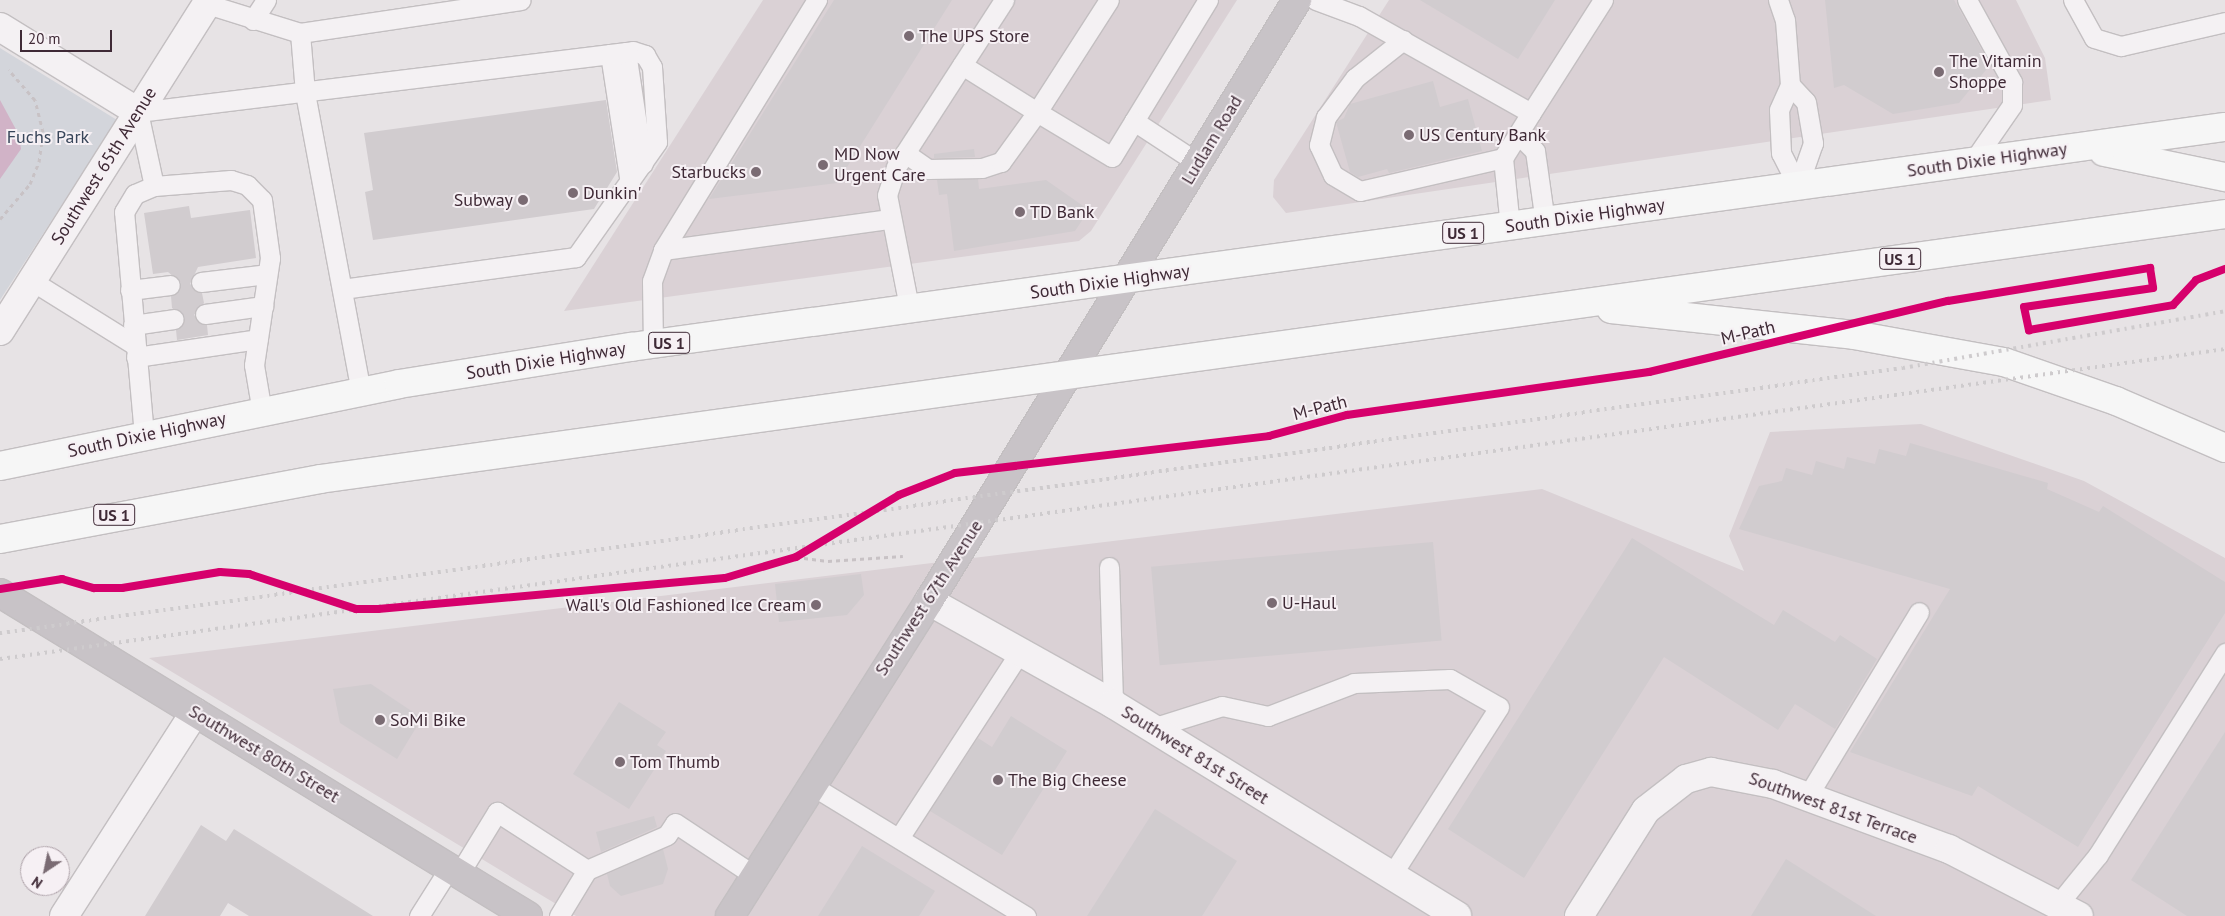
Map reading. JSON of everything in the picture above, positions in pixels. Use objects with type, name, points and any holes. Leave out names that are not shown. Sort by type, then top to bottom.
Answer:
[{"type":"highway","name":"South Dixie Highway","points":[[0,466],[361,392],[653,345],[910,312],[2225,127]]},
{"type":"highway","points":[[2075,147],[2172,163],[2225,177]]},
{"type":"highway","name":"US 1","points":[[0,539],[320,480],[1070,373],[2225,214]]},
{"type":"highway","points":[[1574,305],[1854,336],[2004,362],[2116,401],[2225,448]]},
{"type":"main road","name":"Ludlam Road","points":[[1127,280],[1297,0]]},
{"type":"main road","name":"Southwest 67th Avenue","points":[[730,916],[929,601],[1127,280]]},
{"type":"main road","name":"Southwest 80th Street","points":[[0,592],[526,915]]},
{"type":"street","name":"Southwest 65th Avenue","points":[[0,331],[208,2]]},
{"type":"street","points":[[0,27],[138,112]]},
{"type":"street","name":"Southwest 81st Street","points":[[929,601],[1113,704],[1457,916]]},
{"type":"street","points":[[64,916],[195,712]]},
{"type":"street","name":"Southwest 81st Terrace","points":[[1579,916],[1646,810],[1686,779],[1711,772],[1740,775],[1807,797],[1949,849],[2069,909]]},
{"type":"lane","points":[[253,20],[266,0]]},
{"type":"lane","points":[[208,2],[253,20],[300,33],[521,0]]},
{"type":"lane","points":[[653,345],[652,282],[663,250],[817,0]]},
{"type":"lane","points":[[910,312],[890,219],[887,195],[905,154],[1004,0]]},
{"type":"lane","points":[[905,154],[928,169],[982,168],[1001,162],[1037,112],[1109,0]]},
{"type":"lane","points":[[962,65],[1112,157],[1208,0]]},
{"type":"lane","points":[[1316,0],[1360,16],[1531,112]]},
{"type":"lane","points":[[1510,227],[1503,158],[1603,0]]},
{"type":"lane","points":[[1778,0],[1785,20],[1790,85],[1779,110],[1781,153],[1798,186]]},
{"type":"lane","points":[[1967,0],[2012,82],[2012,105],[1972,163]]},
{"type":"lane","points":[[2073,0],[2094,38],[2122,46],[2225,22]]},
{"type":"lane","points":[[300,33],[305,93],[361,392]]},
{"type":"lane","points":[[1403,40],[1355,78],[1326,117],[1319,145],[1333,175],[1360,190],[1503,158]]},
{"type":"lane","points":[[154,186],[138,112],[305,93],[618,53],[645,55],[652,67],[658,122],[657,142],[630,183],[576,257],[342,289]]},
{"type":"lane","points":[[618,53],[643,164]]},
{"type":"lane","points":[[618,53],[630,183]]},
{"type":"lane","points":[[1790,85],[1806,102],[1813,143],[1798,186]]},
{"type":"lane","points":[[1134,121],[1198,163]]},
{"type":"lane","points":[[1518,134],[1535,151],[1545,222]]},
{"type":"lane","points":[[144,435],[124,212],[134,194],[154,186],[231,180],[247,185],[262,200],[270,258],[254,365],[262,412]]},
{"type":"lane","points":[[663,250],[890,219]]},
{"type":"lane","points":[[201,282],[267,274]]},
{"type":"lane","points":[[32,281],[135,351],[258,339]]},
{"type":"lane","points":[[130,290],[170,286]]},
{"type":"lane","points":[[205,314],[263,306]]},
{"type":"lane","points":[[133,325],[174,319]]},
{"type":"lane","points":[[1108,567],[1113,704]]},
{"type":"lane","points":[[1807,797],[1919,612]]},
{"type":"lane","points":[[899,838],[1020,652]]},
{"type":"lane","points":[[2069,909],[2098,855],[2225,653]]},
{"type":"lane","points":[[1152,728],[1222,706],[1268,716],[1354,683],[1450,679],[1499,707],[1391,876]]},
{"type":"lane","points":[[811,785],[1026,916]]},
{"type":"lane","points":[[419,916],[497,812],[587,870]]},
{"type":"lane","points":[[559,916],[587,870],[667,835],[675,823],[755,876]]},
{"type":"path","points":[[0,220],[30,184],[39,162],[43,132],[35,100],[3,66]]},
{"type":"path","points":[[796,558],[828,561],[903,556]]},
{"type":"shaded area","points":[[763,0],[1237,0],[1091,231],[1079,241],[564,311]]},
{"type":"shaded area","points":[[1389,0],[2016,0],[2045,58],[2051,100],[1286,213],[1273,197],[1274,180]]},
{"type":"shaded area","points":[[0,100],[19,135],[21,149],[0,179]]},
{"type":"shaded area","points":[[1921,424],[2084,481],[2225,558],[2225,916],[576,916],[149,658],[1542,489],[1744,571],[1729,536],[1770,432]]},
{"type":"green space","name":"Fuchs Park","points":[[0,48],[117,120],[0,300]]},
{"type":"building","points":[[834,0],[952,0],[837,183],[709,199]]},
{"type":"building","points":[[1420,0],[1555,0],[1518,59]]},
{"type":"building","points":[[1825,0],[1954,0],[1990,65],[1959,103],[1893,114],[1844,85],[1834,88]]},
{"type":"building","name":"US Century Bank","points":[[1433,81],[1440,107],[1468,99],[1482,151],[1389,173],[1387,169],[1358,177],[1350,172],[1336,122],[1344,118],[1350,104]]},
{"type":"building","points":[[606,100],[617,172],[594,209],[373,240],[365,192],[373,190],[364,133]]},
{"type":"building","points":[[974,149],[975,157],[934,158],[934,154]]},
{"type":"building","name":"TD Bank","points":[[978,179],[979,189],[1046,180],[1089,210],[1075,231],[954,251],[947,194],[939,195],[937,180]]},
{"type":"building","points":[[189,206],[191,218],[250,210],[256,258],[198,267],[190,284],[202,293],[204,303],[194,315],[207,325],[208,335],[177,340],[176,330],[185,318],[172,308],[171,296],[181,283],[168,272],[153,274],[144,213]]},
{"type":"building","points":[[1910,443],[2048,483],[2047,489],[2099,512],[2103,506],[2225,582],[2225,613],[2078,847],[1978,786],[1972,796],[1850,752],[1950,589],[1739,529],[1759,486],[1782,481],[1786,468],[1812,475],[1816,461],[1844,469],[1847,457],[1875,464],[1879,449],[1906,456]]},
{"type":"building","points":[[1632,538],[1774,625],[1783,610],[1835,642],[1840,635],[1877,659],[1835,729],[1795,704],[1778,730],[1664,657],[1524,878],[1448,829]]},
{"type":"building","points":[[1433,542],[1442,641],[1160,665],[1151,567]]},
{"type":"building","name":"Wall's Old Fashioned Ice Cream","points":[[861,574],[864,595],[847,615],[779,622],[775,584]]},
{"type":"building","name":"SoMi Bike","points":[[371,684],[422,718],[397,759],[340,723],[333,689]]},
{"type":"building","name":"Tom Thumb","points":[[619,702],[666,732],[657,745],[666,751],[629,809],[573,774]]},
{"type":"building","name":"The Big Cheese","points":[[1011,716],[1067,751],[1002,855],[930,811],[978,738],[992,747]]},
{"type":"building","points":[[2225,732],[2225,916],[2187,916],[2131,880]]},
{"type":"building","points":[[1155,809],[1237,861],[1202,916],[1087,916]]},
{"type":"building","points":[[654,816],[657,827],[601,852],[596,832]]},
{"type":"building","points":[[201,825],[226,841],[234,829],[373,916],[249,916],[228,903],[220,916],[145,916]]},
{"type":"building","points":[[862,846],[935,891],[919,916],[818,916]]},
{"type":"building","points":[[663,849],[668,869],[663,884],[621,896],[610,886],[607,874]]},
{"type":"building","points":[[1786,859],[1876,916],[1751,916]]},
{"type":"railway","points":[[0,633],[1903,368],[2225,311]]},
{"type":"railway","points":[[0,659],[2225,349]]},
{"type":"cycle path","name":"M-Path","points":[[0,589],[62,579],[94,588],[122,588],[220,572],[249,574],[356,609],[378,609],[725,578],[796,557],[899,495],[955,473],[1269,436],[1347,415],[1649,372],[1948,301],[2150,268],[2153,288],[2024,307],[2029,330],[2173,305],[2196,280],[2225,269]]},
{"type":"place","name":"The UPS Store","points":[[909,36]]},
{"type":"place","name":"The Vitamin Shoppe","points":[[1939,72]]},
{"type":"place","name":"US Century Bank","points":[[1409,135]]},
{"type":"place","name":"MD Now Urgent Care","points":[[823,165]]},
{"type":"place","name":"Starbucks","points":[[756,172]]},
{"type":"place","name":"Dunkin'","points":[[573,193]]},
{"type":"place","name":"Subway","points":[[523,200]]},
{"type":"place","name":"TD Bank","points":[[1020,212]]},
{"type":"place","name":"U-Haul","points":[[1272,603]]},
{"type":"place","name":"Wall's Old Fashioned Ice Cream","points":[[816,605]]},
{"type":"place","name":"SoMi Bike","points":[[380,720]]},
{"type":"place","name":"Tom Thumb","points":[[620,762]]},
{"type":"place","name":"The Big Cheese","points":[[998,780]]}]
